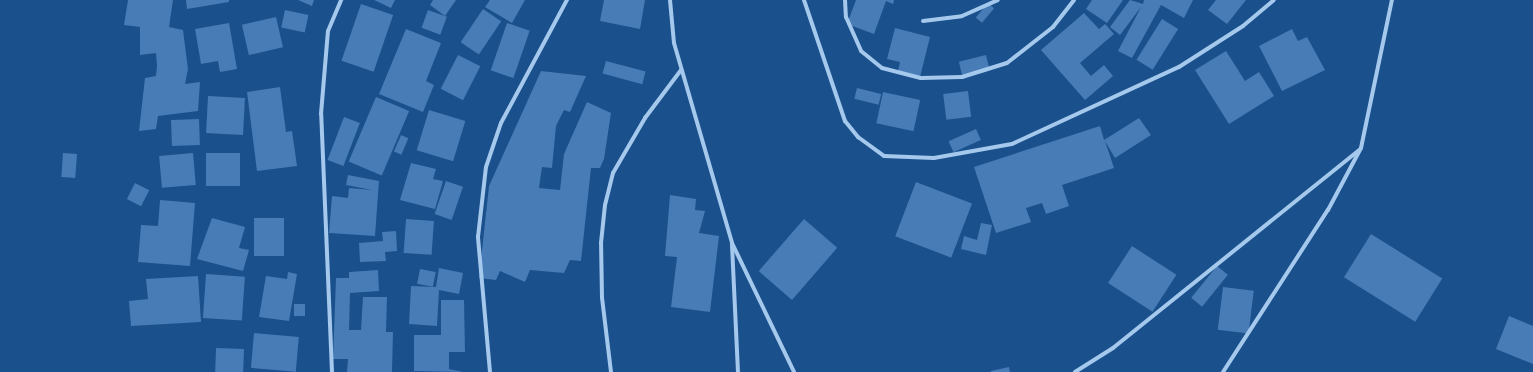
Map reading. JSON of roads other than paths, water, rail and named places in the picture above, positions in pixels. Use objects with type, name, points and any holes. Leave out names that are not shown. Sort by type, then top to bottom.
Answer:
[{"type":"street","points":[[332,372],[321,114],[328,31],[341,0]]},
{"type":"street","points":[[490,372],[478,236],[486,167],[501,123],[567,0]]},
{"type":"street","points":[[670,0],[681,70],[732,243],[794,372]]},
{"type":"street","points":[[804,0],[845,121],[858,137],[884,156],[934,158],[1012,144],[1179,67],[1243,26],[1274,0]]},
{"type":"street","points":[[845,0],[846,17],[861,51],[882,68],[921,78],[962,77],[1007,63],[1053,28],[1074,0]]},
{"type":"street","points":[[923,21],[962,16],[998,0]]},
{"type":"street","points":[[1223,372],[1328,210],[1361,148],[1392,0]]},
{"type":"street","points":[[611,372],[602,298],[601,244],[605,205],[613,173],[645,118],[681,70]]},
{"type":"street","points":[[1075,372],[1113,348],[1361,148]]},
{"type":"street","points":[[732,243],[738,372]]}]
